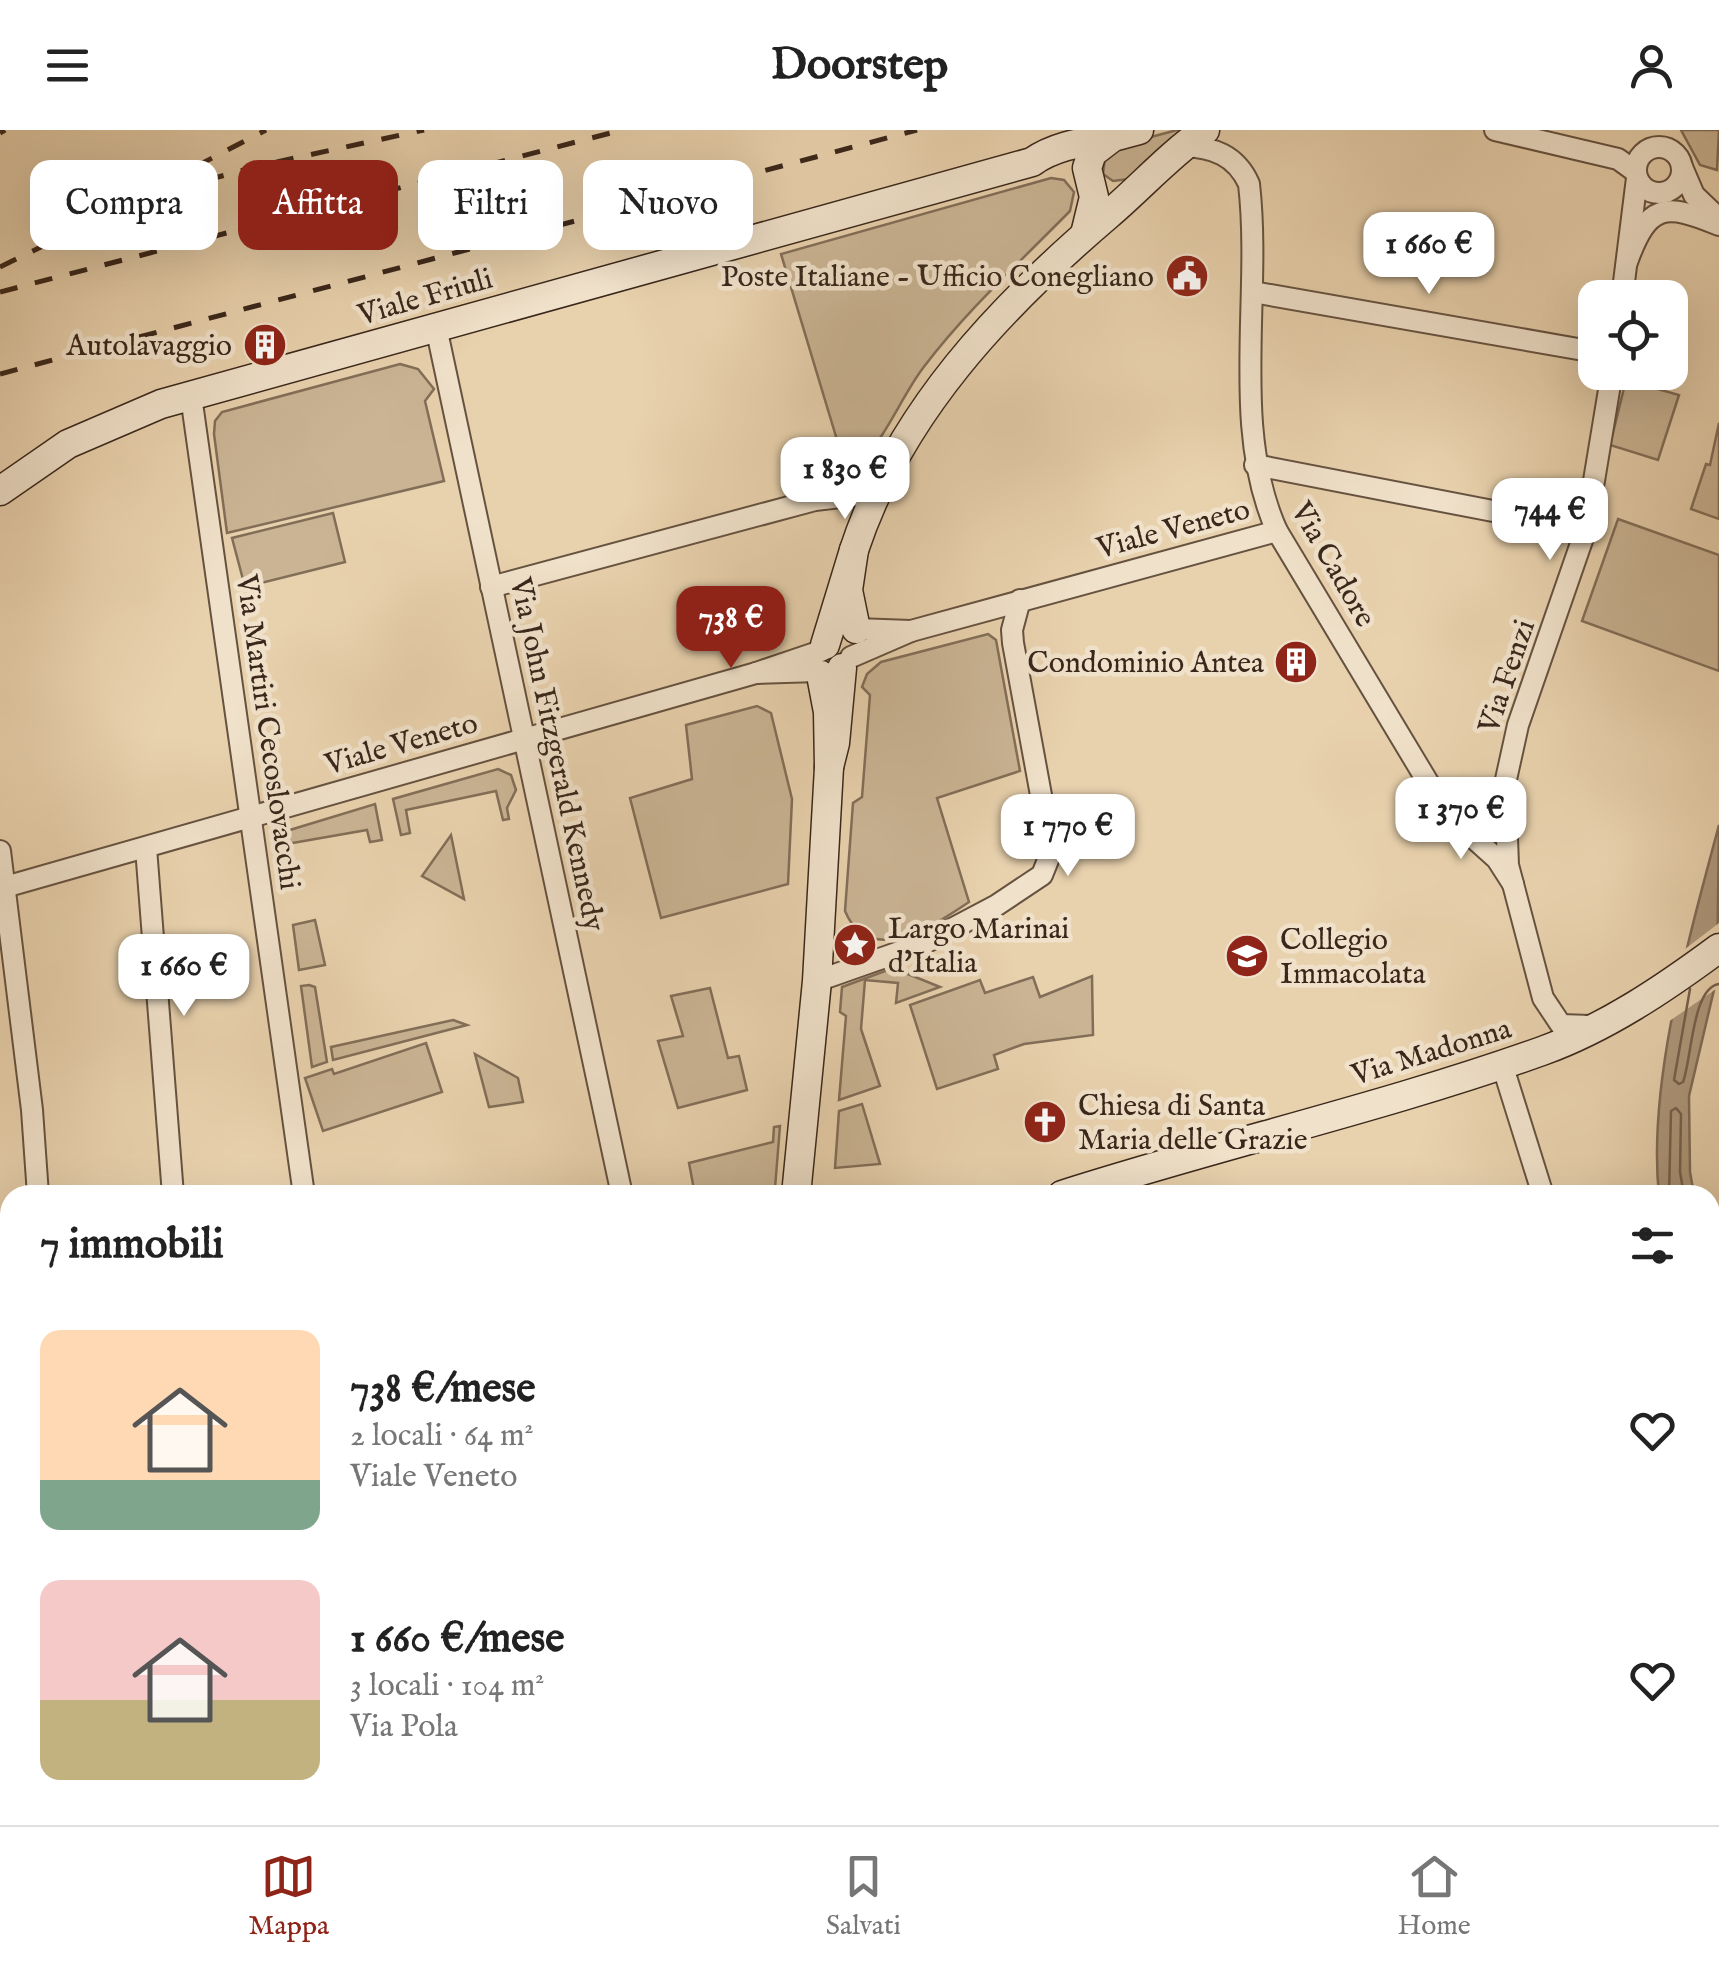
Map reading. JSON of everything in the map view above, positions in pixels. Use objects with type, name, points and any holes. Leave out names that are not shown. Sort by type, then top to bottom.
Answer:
[{"type":"street","points":[[1495,130],[1618,159],[1652,192],[1668,192],[1679,182],[1679,160]]},
{"type":"street","points":[[1625,280],[1637,161],[1644,152],[1649,130]]},
{"type":"street","points":[[1663,130],[1694,195],[1719,222]]},
{"type":"street","points":[[1086,230],[1092,182],[1087,168],[1092,154],[1126,134]]},
{"type":"street","name":"Viale Friuli","points":[[0,491],[90,433],[140,412],[1032,162],[1046,152],[1126,134]]},
{"type":"street","points":[[797,1185],[817,982],[833,657],[854,550],[875,493],[897,452],[947,378],[991,325],[1086,230],[1194,138]]},
{"type":"street","name":"Via Cadore","points":[[1194,138],[1228,156],[1244,173],[1252,207],[1252,428],[1262,498],[1277,530],[1446,814],[1498,859],[1513,884]]},
{"type":"street","points":[[1644,152],[1661,146],[1679,160]]},
{"type":"street","points":[[1032,162],[1068,165],[1115,196],[1135,188]]},
{"type":"street","points":[[1628,262],[1638,233],[1660,213],[1686,212],[1719,222]]},
{"type":"street","points":[[1253,292],[1578,349]]},
{"type":"street","name":"Via John Fitzgerald Kennedy","points":[[436,326],[620,1185]]},
{"type":"street","name":"Via Fenzi","points":[[1543,998],[1506,847],[1505,784],[1510,757],[1586,529],[1609,390]]},
{"type":"street","name":"Via Martiri Cecoslovacchi","points":[[192,396],[303,1185]]},
{"type":"street","points":[[1256,465],[1586,529]]},
{"type":"street","points":[[490,588],[815,500],[875,493]]},
{"type":"street","name":"Viale Veneto","points":[[5,887],[756,672],[833,657],[911,631],[1277,530]]},
{"type":"street","points":[[817,982],[925,943],[997,905],[1042,875],[1050,844],[1013,643],[1012,630],[1020,600]]},
{"type":"street","points":[[971,614],[993,623],[1013,643]]},
{"type":"street","points":[[146,848],[172,1185]]},
{"type":"street","points":[[0,852],[32,1110],[37,1185]]},
{"type":"street","name":"Via Madonna","points":[[1113,1185],[1143,1170],[1380,1103],[1543,1050],[1600,1024],[1678,978],[1719,948]]},
{"type":"street","points":[[1543,998],[1561,1025],[1580,1028],[1600,1024]]},
{"type":"street","points":[[1541,1185],[1511,1061],[1542,1032],[1543,998]]},
{"type":"street","points":[[807,1106],[808,1185]]},
{"type":"street","points":[[1135,1185],[1143,1170]]},
{"type":"shaded area","points":[[1187,130],[1129,179],[1113,181],[1103,174],[1105,158],[1121,145]]},
{"type":"shaded area","points":[[1681,130],[1719,130],[1717,170],[1700,165]]},
{"type":"shaded area","points":[[1051,178],[1064,180],[1074,192],[1070,211],[957,327],[914,381],[870,452],[847,473],[781,254]]},
{"type":"shaded area","points":[[400,364],[418,369],[434,389],[425,401],[444,481],[227,533],[214,434],[215,421],[222,412]]},
{"type":"shaded area","points":[[1624,390],[1661,390],[1679,395],[1658,460],[1610,445]]},
{"type":"shaded area","points":[[1719,423],[1719,519],[1691,509],[1706,464],[1710,465]]},
{"type":"shaded area","points":[[333,513],[345,562],[245,587],[232,538]]},
{"type":"shaded area","points":[[1618,519],[1719,555],[1719,671],[1582,621]]},
{"type":"shaded area","points":[[988,634],[996,640],[1020,771],[937,798],[969,902],[903,937],[870,937],[856,928],[845,911],[853,803],[862,797],[870,695],[862,687],[867,674],[881,662]]},
{"type":"shaded area","points":[[757,706],[771,713],[792,799],[788,884],[661,918],[630,798],[692,779],[686,725]]},
{"type":"shaded area","points":[[498,769],[511,775],[516,790],[507,808],[509,819],[503,820],[496,791],[406,810],[410,833],[401,835],[393,799]]},
{"type":"shaded area","points":[[375,804],[382,840],[370,842],[367,830],[281,845],[280,833]]},
{"type":"shaded area","points":[[451,835],[464,899],[422,876]]},
{"type":"shaded area","points":[[315,920],[325,965],[299,970],[293,925]]},
{"type":"shaded area","points":[[893,968],[940,987],[896,1003],[898,983],[865,980],[861,1029],[880,1086],[839,1100],[846,1016],[840,1012],[842,987]]},
{"type":"shaded area","points":[[1092,976],[1093,1035],[1024,1044],[994,1055],[998,1069],[937,1089],[910,1005],[980,980],[985,993],[1033,977],[1040,997]]},
{"type":"shaded area","points":[[301,986],[315,987],[327,1062],[312,1067]]},
{"type":"shaded area","points":[[710,988],[728,1058],[739,1056],[747,1090],[678,1108],[658,1041],[683,1036],[671,996]]},
{"type":"shaded area","points":[[453,1020],[467,1025],[333,1060],[331,1047]]},
{"type":"shaded area","points":[[426,1043],[442,1092],[323,1131],[305,1078],[332,1069],[334,1074]]},
{"type":"shaded area","points":[[475,1054],[518,1078],[523,1102],[489,1107]]},
{"type":"shaded area","points":[[862,1104],[880,1164],[835,1168],[839,1111]]},
{"type":"shaded area","points":[[780,1126],[775,1185],[693,1185],[689,1163],[773,1142],[774,1127]]},
{"type":"water","points":[[1719,825],[1717,977],[1689,1096],[1692,1185],[1659,1185],[1659,1105],[1684,960]]},
{"type":"pier","points":[[1719,923],[1719,987],[1668,1022],[1685,949]]},
{"type":"railway","points":[[0,133],[5,130]]},
{"type":"railway","points":[[208,160],[266,130]]},
{"type":"railway","points":[[218,177],[424,130]]},
{"type":"railway","points":[[0,292],[622,130]]},
{"type":"railway","points":[[0,374],[917,130]]},
{"type":"railway","points":[[0,267],[35,250]]},
{"type":"place","name":"Poste Italiane - Ufficio Conegliano","points":[[1187,276]]},
{"type":"place","name":"Autolavaggio","points":[[265,345]]},
{"type":"place","name":"Condominio Antea","points":[[1296,662]]},
{"type":"place","name":"Largo Marinai d'Italia","points":[[855,945]]},
{"type":"place","name":"Collegio Immacolata","points":[[1247,956]]},
{"type":"place","name":"Chiesa di Santa Maria delle Grazie","points":[[1045,1122]]}]
